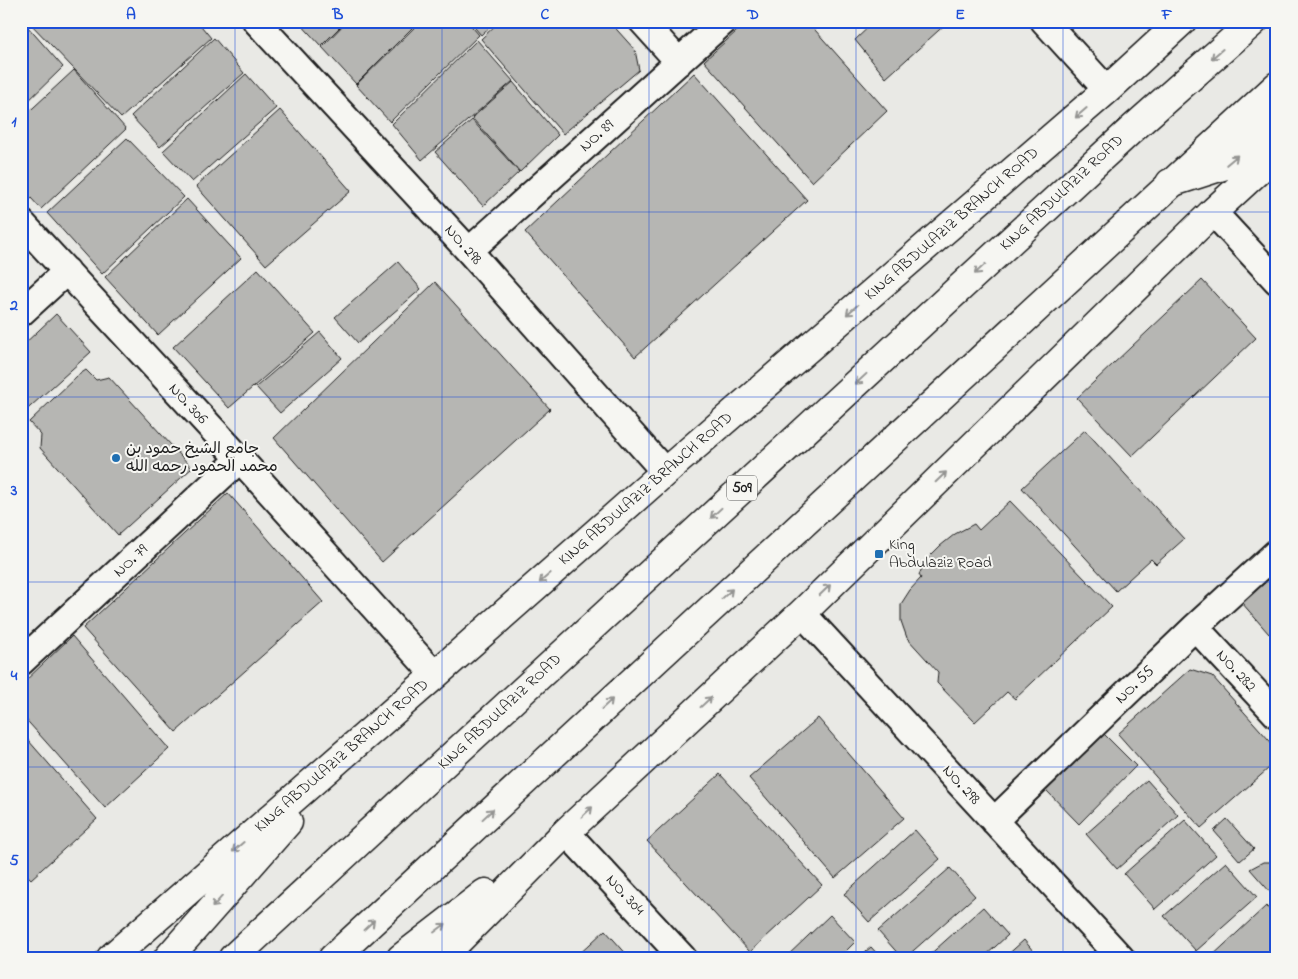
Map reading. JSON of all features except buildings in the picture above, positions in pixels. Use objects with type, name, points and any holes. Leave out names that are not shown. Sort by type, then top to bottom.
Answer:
[{"type":"main road","name":"KING ABDULAZIZ BRANCH ROAD","points":[[111,958],[665,472],[1107,90],[1182,21]]},
{"type":"main road","points":[[1107,90],[1192,21]]},
{"type":"main road","name":"KING ABDULAZIZ ROAD","points":[[233,958],[1130,130],[1254,21]]},
{"type":"main road","points":[[333,958],[1277,86]]},
{"type":"main road","points":[[1170,183],[1226,165],[1277,121]]},
{"type":"main road","points":[[441,958],[566,832],[802,613],[1213,212],[1277,153]]},
{"type":"main road","points":[[168,958],[366,735]]},
{"type":"main road","points":[[401,958],[566,832]]},
{"type":"street","name":"NO. 298","points":[[256,21],[469,251],[665,472]]},
{"type":"street","points":[[642,21],[680,62]]},
{"type":"street","name":"NO. 89","points":[[469,251],[724,21]]},
{"type":"street","points":[[1044,21],[1107,90]]},
{"type":"street","points":[[1213,212],[1277,281]]},
{"type":"street","name":"NO. 306","points":[[21,222],[435,675]]},
{"type":"street","points":[[21,313],[66,271]]},
{"type":"street","name":"NO. 79","points":[[21,662],[240,460]]},
{"type":"street","name":"NO. 55","points":[[994,821],[1195,627],[1277,552]]},
{"type":"street","name":"NO. 298","points":[[802,613],[1121,958]]},
{"type":"street","name":"NO. 282","points":[[1195,627],[1277,715]]},
{"type":"street","name":"NO. 304","points":[[566,832],[683,958]]},
{"type":"place","name":"جامع الشيخ حمود بن محمد الحمود رحمه الله","points":[[116,458]]},
{"type":"place","name":"King Abdulaziz Road","points":[[879,554]]}]
